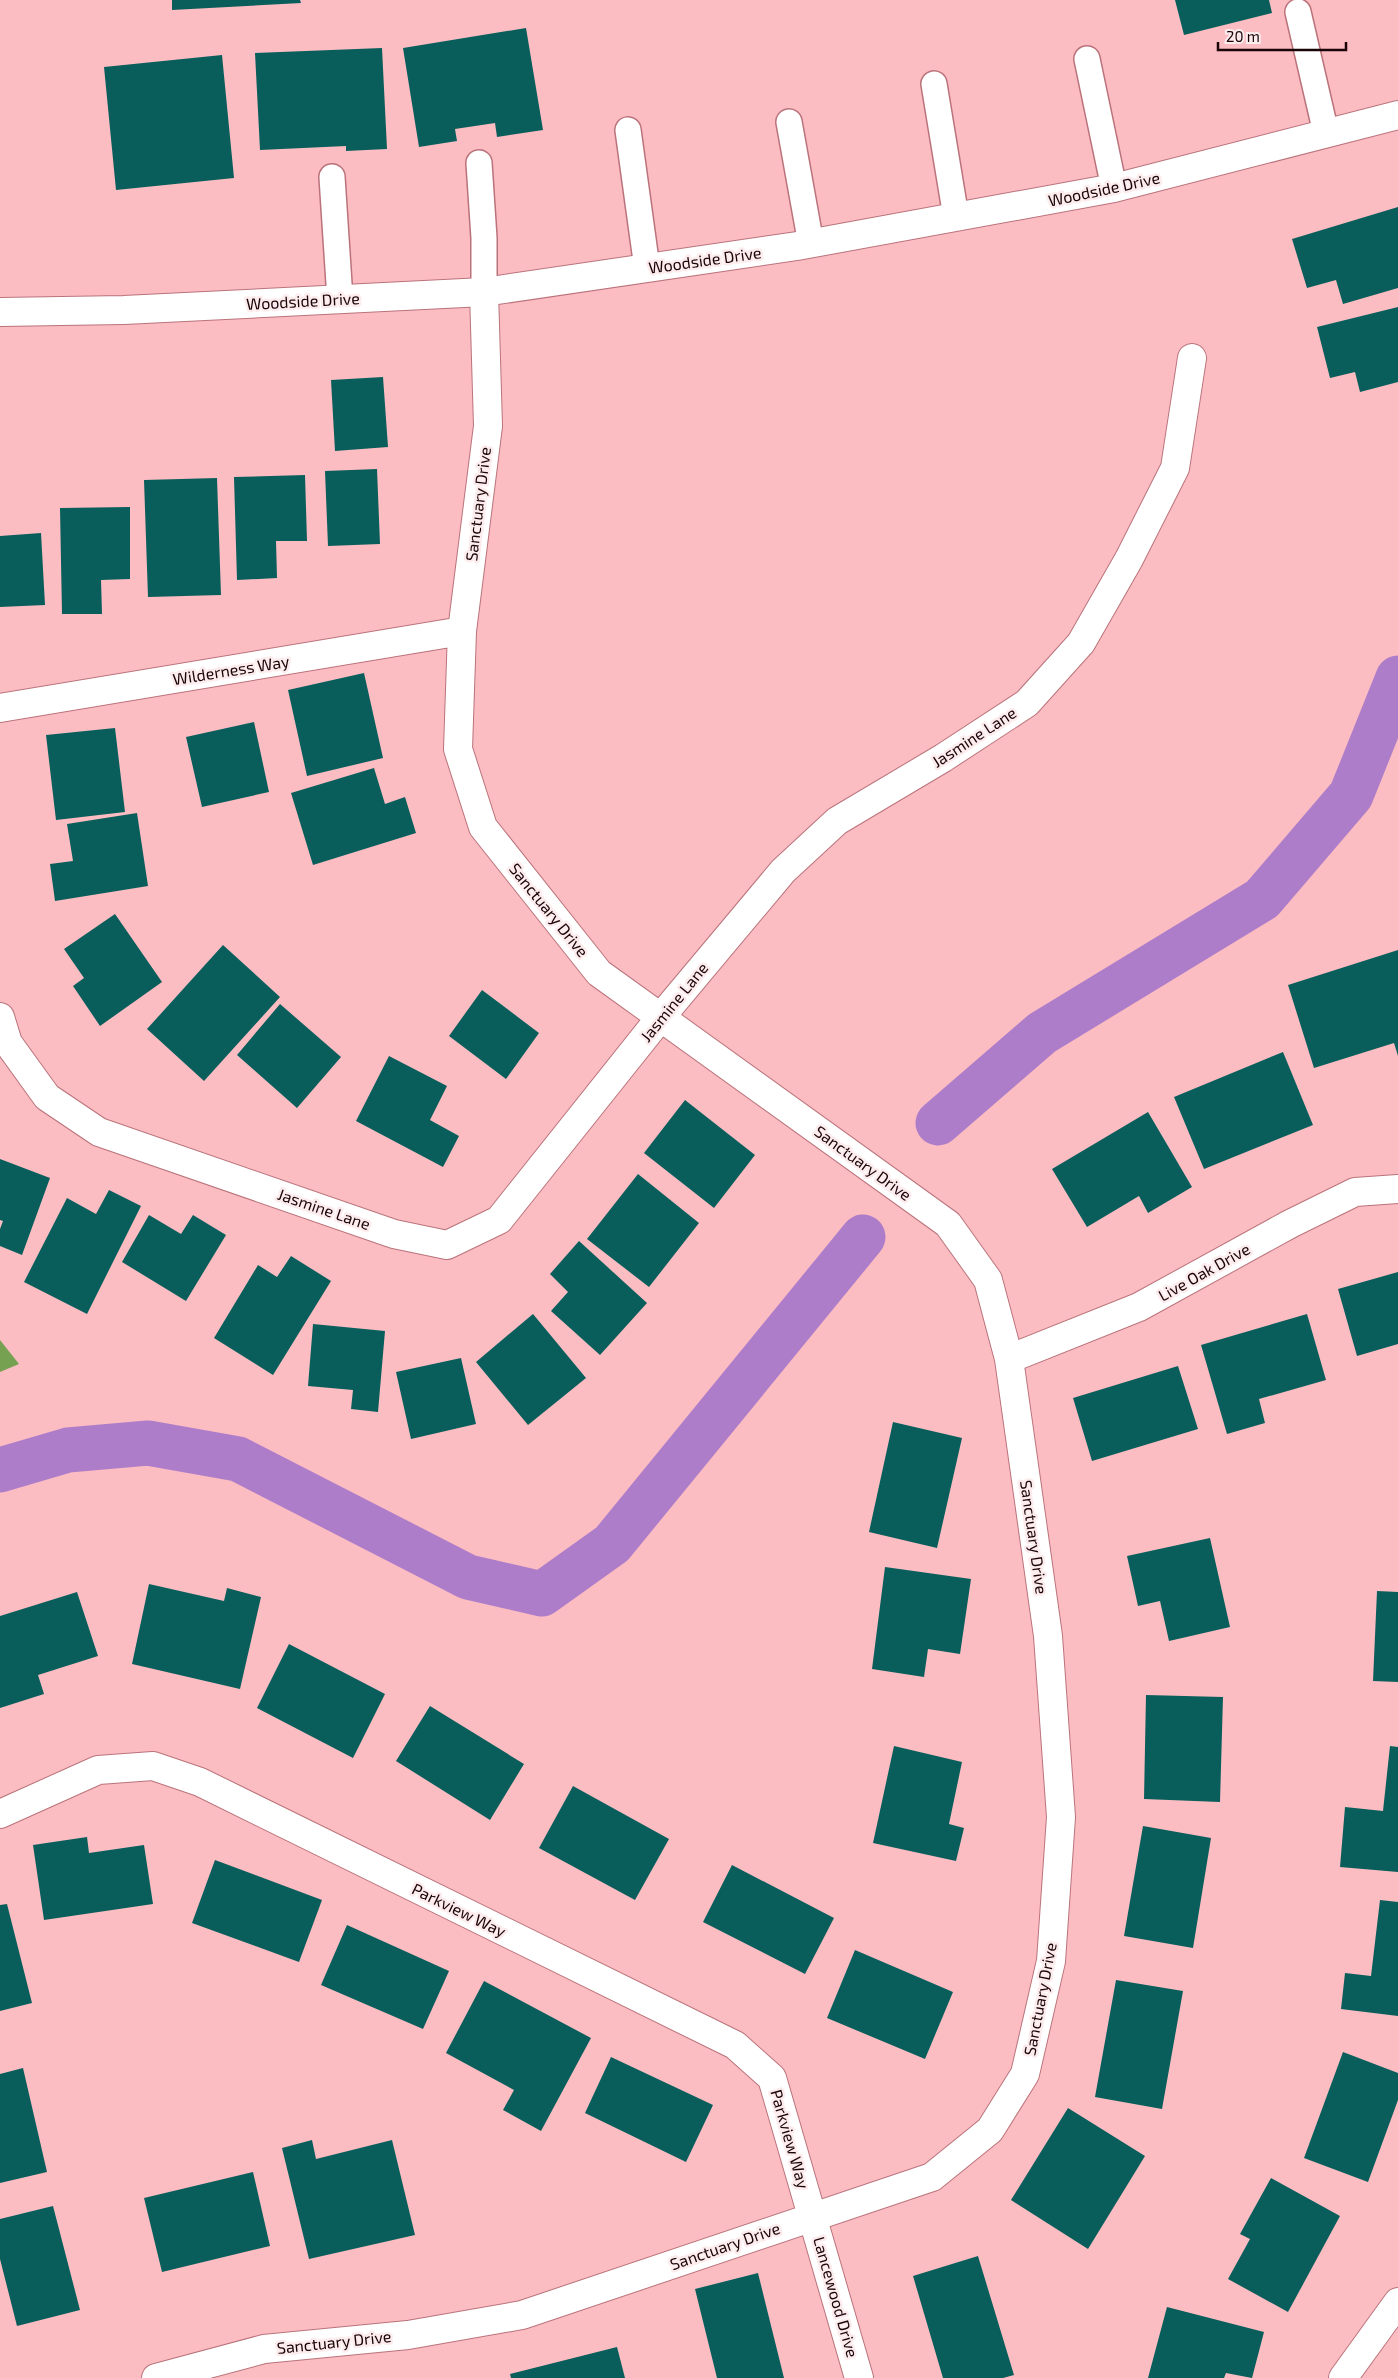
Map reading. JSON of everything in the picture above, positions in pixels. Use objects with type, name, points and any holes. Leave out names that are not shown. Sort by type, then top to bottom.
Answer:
[{"type":"street","name":"Woodside Drive","points":[[0,312],[124,310],[484,292],[811,244],[1114,188],[1398,114]]},
{"type":"street","name":"Sanctuary Drive","points":[[156,2378],[264,2349],[408,2335],[522,2315],[932,2177],[990,2130],[1025,2074],[1049,1970],[1061,1817],[1048,1636],[1009,1359],[988,1280],[948,1224],[599,973],[483,828],[458,749],[462,631],[488,426],[484,292]]},
{"type":"street","name":"Jasmine Lane","points":[[0,1017],[8,1043],[47,1097],[99,1132],[394,1234],[446,1244],[499,1220],[660,1018],[783,871],[837,821],[943,758],[1027,703],[1081,643],[1129,559],[1175,468],[1192,358]]},
{"type":"street","name":"Wilderness Way","points":[[0,708],[462,631]]},
{"type":"street","name":"Live Oak Drive","points":[[1009,1359],[1139,1307],[1290,1224],[1355,1192],[1398,1189]]},
{"type":"street","name":"Parkview Way","points":[[0,1814],[98,1770],[153,1766],[200,1782],[735,2045],[772,2078],[812,2216]]},
{"type":"street","name":"Lancewood Drive","points":[[812,2216],[859,2378]]},
{"type":"street","points":[[1343,2378],[1398,2302]]},
{"type":"lane","points":[[1298,12],[1326,133]]},
{"type":"lane","points":[[1087,59],[1114,188]]},
{"type":"lane","points":[[934,84],[956,217]]},
{"type":"lane","points":[[790,122],[811,244]]},
{"type":"lane","points":[[628,130],[647,268]]},
{"type":"lane","points":[[479,163],[484,238],[484,292]]},
{"type":"lane","points":[[332,177],[340,299]]},
{"type":"green space","points":[[0,1340],[19,1364],[0,1372]]},
{"type":"building","points":[[172,0],[300,0],[301,3],[172,10]]},
{"type":"building","points":[[1175,0],[1269,0],[1272,13],[1184,35]]},
{"type":"building","points":[[526,28],[543,130],[497,137],[495,123],[455,129],[457,141],[419,147],[403,48]]},
{"type":"building","points":[[382,48],[387,149],[346,151],[346,146],[260,150],[255,53]]},
{"type":"building","points":[[222,55],[234,178],[116,190],[104,67]]},
{"type":"building","points":[[1398,207],[1398,288],[1343,304],[1336,280],[1307,288],[1292,239]]},
{"type":"building","points":[[1398,307],[1398,382],[1360,392],[1355,372],[1330,378],[1317,327]]},
{"type":"building","points":[[383,377],[388,447],[335,451],[331,380]]},
{"type":"building","points":[[377,469],[380,544],[328,546],[325,471]]},
{"type":"building","points":[[305,475],[307,541],[276,541],[277,578],[237,580],[234,477]]},
{"type":"building","points":[[217,478],[221,595],[148,597],[144,480]]},
{"type":"building","points":[[130,507],[130,579],[101,580],[102,614],[62,614],[60,508]]},
{"type":"building","points":[[41,533],[45,605],[0,607],[0,536]]},
{"type":"building","points":[[364,673],[383,758],[307,776],[288,690]]},
{"type":"building","points":[[254,722],[269,792],[202,807],[186,737]]},
{"type":"building","points":[[115,728],[125,812],[56,820],[46,735]]},
{"type":"building","points":[[374,768],[385,804],[405,797],[416,833],[313,865],[291,793]]},
{"type":"building","points":[[137,813],[148,886],[55,901],[50,864],[73,861],[67,824]]},
{"type":"building","points":[[115,914],[162,982],[100,1026],[73,986],[84,978],[64,949]]},
{"type":"building","points":[[223,945],[280,997],[204,1081],[147,1029]]},
{"type":"building","points":[[1398,950],[1398,1056],[1394,1043],[1314,1068],[1288,985]]},
{"type":"building","points":[[482,990],[539,1033],[506,1079],[449,1036]]},
{"type":"building","points":[[280,1004],[341,1057],[297,1108],[237,1055]]},
{"type":"building","points":[[1283,1052],[1313,1125],[1204,1169],[1174,1097]]},
{"type":"building","points":[[389,1056],[447,1086],[430,1120],[459,1136],[443,1167],[356,1121]]},
{"type":"building","points":[[685,1100],[755,1155],[714,1208],[644,1153]]},
{"type":"building","points":[[1148,1112],[1192,1187],[1148,1213],[1139,1196],[1087,1227],[1052,1169]]},
{"type":"building","points":[[0,1159],[50,1178],[22,1255],[0,1246],[0,1229],[3,1221],[0,1220]]},
{"type":"building","points":[[638,1174],[699,1223],[649,1287],[587,1239]]},
{"type":"building","points":[[109,1190],[141,1206],[87,1314],[24,1282],[67,1198],[96,1214]]},
{"type":"building","points":[[149,1215],[181,1234],[193,1215],[226,1235],[186,1301],[122,1262]]},
{"type":"building","points":[[579,1241],[647,1303],[600,1355],[551,1311],[568,1292],[550,1274]]},
{"type":"building","points":[[291,1256],[331,1281],[273,1375],[214,1338],[258,1265],[277,1277]]},
{"type":"building","points":[[1398,1272],[1398,1344],[1357,1356],[1338,1289]]},
{"type":"building","points":[[533,1314],[586,1378],[528,1425],[476,1362]]},
{"type":"building","points":[[1307,1314],[1326,1380],[1259,1399],[1265,1423],[1227,1434],[1201,1345]]},
{"type":"building","points":[[313,1324],[385,1331],[378,1412],[351,1409],[353,1390],[308,1386]]},
{"type":"building","points":[[461,1358],[476,1424],[411,1439],[396,1372]]},
{"type":"building","points":[[1178,1366],[1198,1429],[1092,1461],[1073,1398]]},
{"type":"building","points":[[893,1422],[962,1438],[937,1548],[869,1532]]},
{"type":"building","points":[[1210,1538],[1230,1627],[1169,1641],[1160,1601],[1138,1606],[1127,1556]]},
{"type":"building","points":[[885,1567],[971,1579],[960,1654],[928,1649],[924,1677],[872,1669]]},
{"type":"building","points":[[149,1584],[224,1601],[227,1588],[261,1597],[240,1689],[132,1664]]},
{"type":"building","points":[[1377,1591],[1398,1592],[1398,1682],[1373,1681]]},
{"type":"building","points":[[77,1592],[98,1656],[38,1675],[44,1694],[0,1708],[0,1616]]},
{"type":"building","points":[[289,1644],[385,1694],[353,1758],[257,1708]]},
{"type":"building","points":[[1146,1695],[1223,1697],[1220,1802],[1144,1799]]},
{"type":"building","points":[[430,1706],[524,1764],[490,1820],[396,1761]]},
{"type":"building","points":[[894,1746],[962,1762],[949,1824],[964,1828],[956,1861],[873,1843]]},
{"type":"building","points":[[1390,1746],[1398,1747],[1398,1872],[1340,1867],[1345,1807],[1383,1811]]},
{"type":"building","points":[[573,1786],[669,1839],[635,1900],[539,1848]]},
{"type":"building","points":[[1143,1826],[1211,1838],[1193,1948],[1124,1936]]},
{"type":"building","points":[[87,1837],[89,1853],[144,1845],[153,1904],[44,1920],[33,1845]]},
{"type":"building","points":[[215,1860],[322,1900],[299,1962],[192,1923]]},
{"type":"building","points":[[732,1865],[834,1918],[805,1974],[703,1922]]},
{"type":"building","points":[[1380,1900],[1398,1902],[1398,2016],[1341,2009],[1345,1973],[1371,1976]]},
{"type":"building","points":[[7,1904],[32,2003],[0,2011],[0,1905]]},
{"type":"building","points":[[347,1925],[449,1971],[423,2029],[321,1985]]},
{"type":"building","points":[[855,1950],[953,1992],[925,2059],[827,2018]]},
{"type":"building","points":[[1116,1980],[1183,1991],[1162,2109],[1095,2097]]},
{"type":"building","points":[[484,1981],[591,2038],[541,2131],[503,2110],[514,2090],[446,2053]]},
{"type":"building","points":[[1343,2052],[1398,2073],[1398,2100],[1368,2182],[1304,2158]]},
{"type":"building","points":[[611,2057],[713,2105],[686,2162],[585,2113]]},
{"type":"building","points":[[23,2068],[47,2172],[0,2183],[0,2074]]},
{"type":"building","points":[[1068,2108],[1145,2156],[1088,2249],[1011,2200]]},
{"type":"building","points":[[312,2140],[316,2159],[392,2140],[415,2235],[309,2259],[282,2148]]},
{"type":"building","points":[[253,2172],[270,2246],[162,2272],[144,2198]]},
{"type":"building","points":[[1271,2178],[1340,2216],[1288,2312],[1228,2279],[1250,2239],[1240,2234]]},
{"type":"building","points":[[53,2206],[80,2310],[17,2326],[0,2259],[0,2219]]},
{"type":"building","points":[[978,2256],[1014,2375],[1003,2378],[943,2378],[913,2276]]},
{"type":"building","points":[[758,2273],[784,2378],[717,2378],[695,2289]]},
{"type":"building","points":[[1167,2307],[1264,2332],[1252,2378],[1226,2373],[1224,2378],[1148,2378]]},
{"type":"building","points":[[617,2347],[625,2378],[511,2378],[510,2374]]},
{"type":"waterway","points":[[938,1123],[1042,1033],[1262,899],[1351,795],[1398,678]]},
{"type":"waterway","points":[[0,1470],[68,1450],[148,1443],[238,1459],[468,1577],[542,1594],[612,1544],[863,1237]]}]
